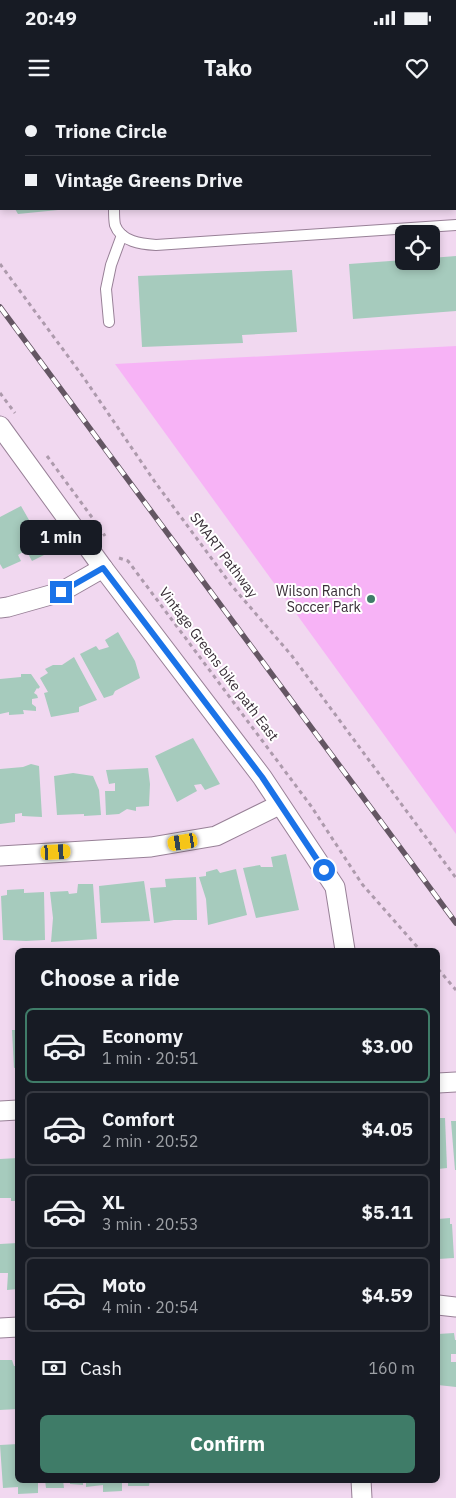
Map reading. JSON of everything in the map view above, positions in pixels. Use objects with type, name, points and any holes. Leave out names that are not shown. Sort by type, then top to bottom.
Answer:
[{"type":"street","points":[[0,426],[109,562],[262,777],[335,887],[345,948]]},
{"type":"street","points":[[0,608],[61,592],[109,562]]},
{"type":"street","points":[[0,856],[151,847],[216,836],[279,805]]},
{"type":"street","points":[[440,1082],[456,1082]]},
{"type":"street","points":[[0,1111],[15,1110]]},
{"type":"street","points":[[440,1305],[456,1307]]},
{"type":"street","points":[[0,1328],[15,1327]]},
{"type":"street","points":[[361,1483],[362,1498]]},
{"type":"lane","points":[[114,210],[115,226],[122,235],[136,243],[156,245],[456,225]]},
{"type":"lane","points":[[109,322],[106,289],[111,265],[122,235]]},
{"type":"path","name":"SMART Pathway","points":[[0,264],[84,378],[155,482],[232,586],[292,656],[456,878]]},
{"type":"path","points":[[0,393],[18,417]]},
{"type":"path","points":[[41,449],[94,520],[106,540]]},
{"type":"path","name":"Vintage Greens bike path East","points":[[109,562],[128,561],[311,806],[362,884],[418,948]]},
{"type":"path","points":[[440,971],[456,990]]},
{"type":"shaded area","name":"Wilson Ranch Soccer Park","points":[[456,346],[456,834],[115,364]]},
{"type":"building","points":[[16,210],[58,210],[18,214]]},
{"type":"building","points":[[456,256],[456,311],[353,319],[349,264],[395,261],[395,270],[440,270],[440,257]]},
{"type":"building","points":[[292,270],[297,332],[242,335],[243,343],[142,347],[138,276]]},
{"type":"building","points":[[21,506],[48,553],[32,561],[26,550],[18,555],[21,561],[3,569],[0,564],[0,517]]},
{"type":"building","points":[[118,632],[135,661],[140,678],[115,691],[113,695],[104,698],[80,654],[96,646],[99,650],[109,647],[105,640]]},
{"type":"building","points":[[74,657],[97,700],[79,707],[79,712],[51,717],[44,693],[48,692],[40,678],[48,673],[45,669],[53,665],[62,665]]},
{"type":"building","points":[[21,674],[31,674],[40,687],[34,693],[38,698],[32,699],[32,704],[36,707],[36,711],[23,710],[24,714],[9,715],[9,712],[0,714],[0,679],[21,677]]},
{"type":"building","points":[[193,738],[220,784],[205,790],[201,784],[194,785],[197,791],[177,802],[155,756]]},
{"type":"building","points":[[31,764],[39,766],[42,817],[22,816],[22,813],[15,814],[15,822],[0,824],[0,769],[23,767]]},
{"type":"building","points":[[148,768],[150,784],[149,806],[136,807],[136,811],[127,809],[119,814],[106,815],[105,791],[115,791],[115,783],[109,784],[106,770]]},
{"type":"building","points":[[73,773],[93,776],[99,790],[101,815],[57,815],[54,776]]},
{"type":"building","points":[[286,854],[299,910],[256,918],[243,868],[260,865],[261,867],[273,867],[271,857]]},
{"type":"building","points":[[217,869],[220,873],[236,869],[247,915],[208,925],[206,899],[199,877],[206,876],[206,872]]},
{"type":"building","points":[[196,877],[197,920],[174,920],[154,923],[150,888],[166,887],[165,879]]},
{"type":"building","points":[[144,881],[150,921],[101,923],[99,886]]},
{"type":"building","points":[[78,884],[93,884],[97,939],[51,942],[53,918],[50,892],[68,891],[69,894],[77,893]]},
{"type":"building","points":[[24,889],[24,893],[44,892],[45,940],[3,940],[1,896],[7,895],[7,890]]},
{"type":"building","points":[[12,1030],[15,1030],[14,1068]]},
{"type":"building","points":[[440,1118],[445,1118],[447,1168],[440,1169]]},
{"type":"building","points":[[451,1121],[456,1121],[456,1170],[455,1170]]},
{"type":"building","points":[[15,1158],[15,1201],[11,1201],[11,1198],[0,1198],[0,1159]]},
{"type":"building","points":[[450,1218],[454,1258],[440,1259],[440,1219]]},
{"type":"building","points":[[15,1243],[15,1289],[7,1290],[8,1273],[0,1273],[0,1244]]},
{"type":"building","points":[[454,1333],[456,1354],[451,1354],[451,1362],[456,1362],[456,1387],[440,1385],[440,1334]]},
{"type":"building","points":[[0,1360],[12,1360],[15,1366],[15,1409],[0,1410]]},
{"type":"building","points":[[15,1444],[15,1483],[38,1483],[38,1493],[18,1494],[18,1487],[3,1488],[0,1445]]},
{"type":"building","points":[[45,1483],[63,1483],[64,1488],[46,1488]]},
{"type":"building","points":[[83,1483],[83,1485],[70,1484]]},
{"type":"building","points":[[86,1483],[122,1483],[122,1491],[103,1492],[103,1485],[86,1487]]},
{"type":"building","points":[[128,1483],[150,1483],[149,1486],[128,1486]]},
{"type":"railway","points":[[0,307],[456,923]]},
{"type":"place","name":"Wilson Ranch Soccer Park","points":[[371,599]]},
{"type":"route","points":[[61,592],[103,568],[262,777],[324,870]]}]
